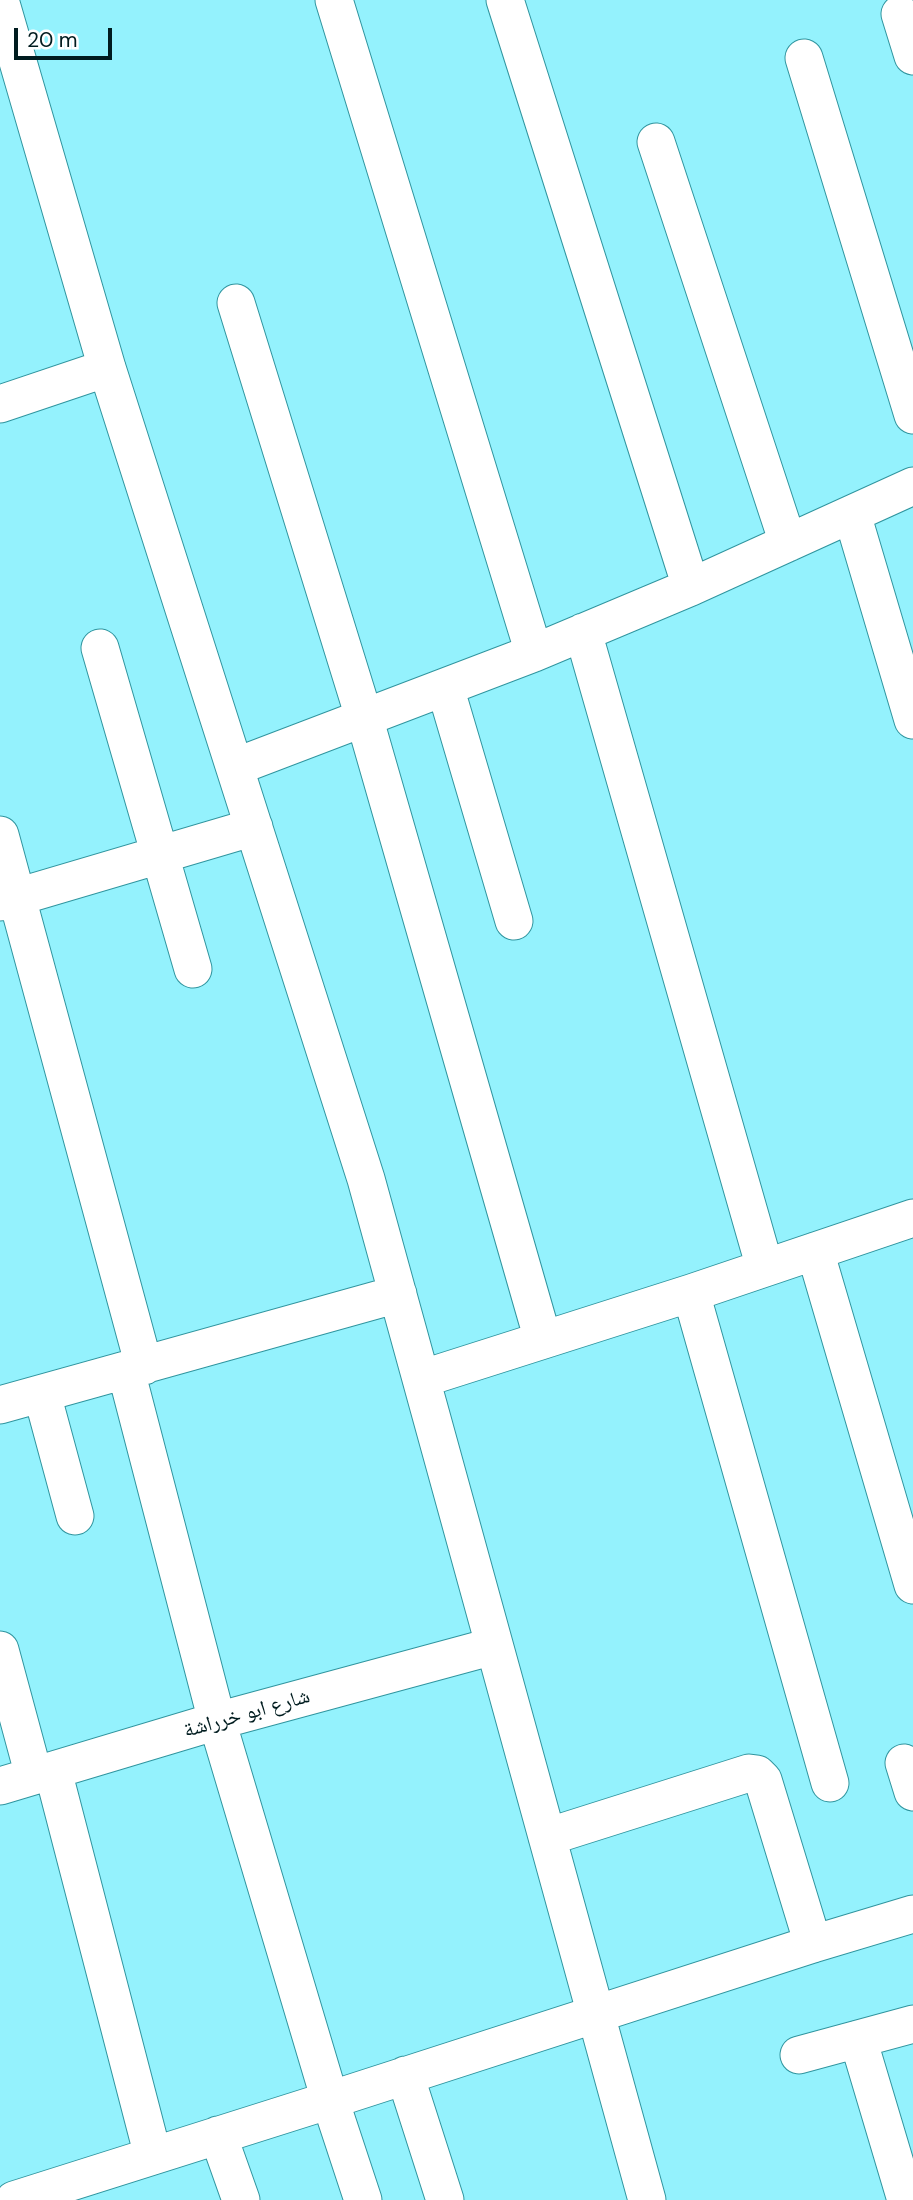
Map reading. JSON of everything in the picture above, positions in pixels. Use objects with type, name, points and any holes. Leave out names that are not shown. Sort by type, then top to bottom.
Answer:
[{"type":"street","points":[[0,0],[107,368],[366,1179],[647,2200]]},
{"type":"street","points":[[334,0],[534,653]]},
{"type":"street","points":[[505,0],[691,587]]},
{"type":"street","points":[[900,14],[913,56]]},
{"type":"street","points":[[804,58],[913,415]]},
{"type":"street","points":[[656,142],[788,543]]},
{"type":"street","points":[[236,303],[364,717],[543,1340]]},
{"type":"street","points":[[0,404],[107,368]]},
{"type":"street","points":[[235,767],[534,653],[691,587],[913,486]]},
{"type":"street","points":[[852,514],[913,720]]},
{"type":"street","points":[[583,632],[765,1268]]},
{"type":"street","points":[[100,648],[193,969]]},
{"type":"street","points":[[445,687],[514,921]]},
{"type":"street","points":[[9,900],[254,827]]},
{"type":"street","points":[[0,835],[9,900],[135,1368],[216,1721],[330,2100],[363,2200]]},
{"type":"street","points":[[421,1379],[691,1293],[913,1217]]},
{"type":"street","points":[[816,1251],[913,1585]]},
{"type":"street","points":[[691,1293],[830,1783]]},
{"type":"street","points":[[0,1405],[398,1294]]},
{"type":"street","points":[[42,1394],[75,1516]]},
{"type":"street","name":"شارع ابو خرراشة","points":[[0,1786],[216,1721],[494,1646]]},
{"type":"street","points":[[0,1650],[44,1773],[153,2156]]},
{"type":"street","points":[[547,1837],[748,1773],[757,1774],[763,1780],[813,1944]]},
{"type":"street","points":[[14,2200],[913,1914]]},
{"type":"street","points":[[799,2054],[913,2024]]},
{"type":"street","points":[[858,2039],[906,2200]]},
{"type":"street","points":[[405,2075],[445,2200]]},
{"type":"street","points":[[218,2135],[241,2200]]},
{"type":"street","points":[[0,2189],[3,2200]]}]
